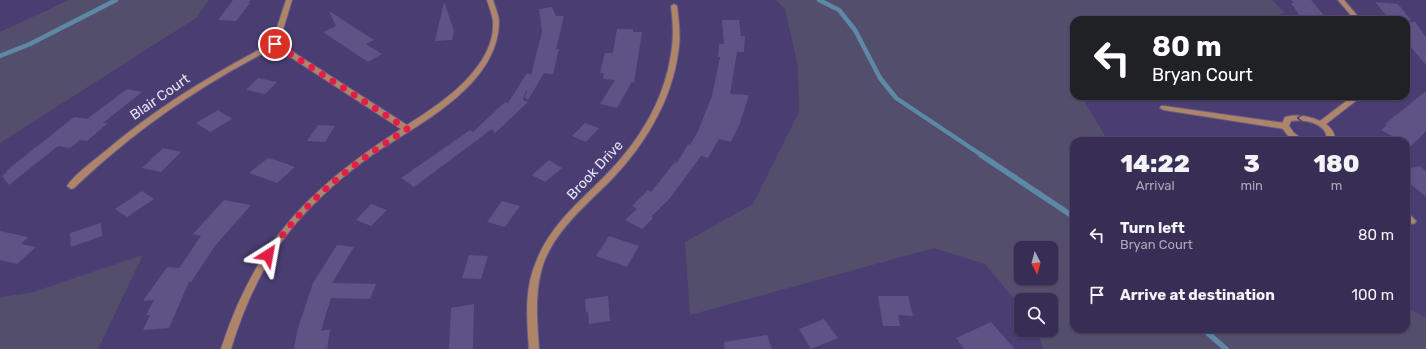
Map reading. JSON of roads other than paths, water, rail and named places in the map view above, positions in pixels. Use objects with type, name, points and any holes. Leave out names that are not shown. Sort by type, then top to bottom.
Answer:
[{"type":"street","points":[[289,0],[275,44],[407,129]]},
{"type":"street","points":[[226,349],[231,329],[245,296],[262,264],[282,236],[318,194],[348,169],[446,102],[462,89],[476,74],[487,57],[494,40],[496,30],[496,22],[490,0]]},
{"type":"street","points":[[1341,0],[1355,16]]},
{"type":"street","name":"Brook Drive","points":[[534,349],[531,298],[541,261],[554,236],[565,220],[609,177],[634,147],[653,118],[671,76],[675,55],[677,34],[674,6]]},
{"type":"street","name":"Blair Court","points":[[71,186],[101,157],[148,119],[214,76],[275,44]]},
{"type":"street","points":[[1321,124],[1353,100]]},
{"type":"street","points":[[1164,108],[1285,126],[1291,135],[1294,137]]},
{"type":"street","points":[[1285,126],[1288,120],[1299,117],[1314,120],[1330,132],[1332,137]]},
{"type":"waterway","points":[[0,56],[30,44],[116,0]]},
{"type":"waterway","points":[[819,0],[839,10],[855,30],[880,78],[896,98],[983,156]]},
{"type":"waterway","points":[[981,155],[1070,214]]},
{"type":"waterway","points":[[1208,333],[1226,349]]}]
